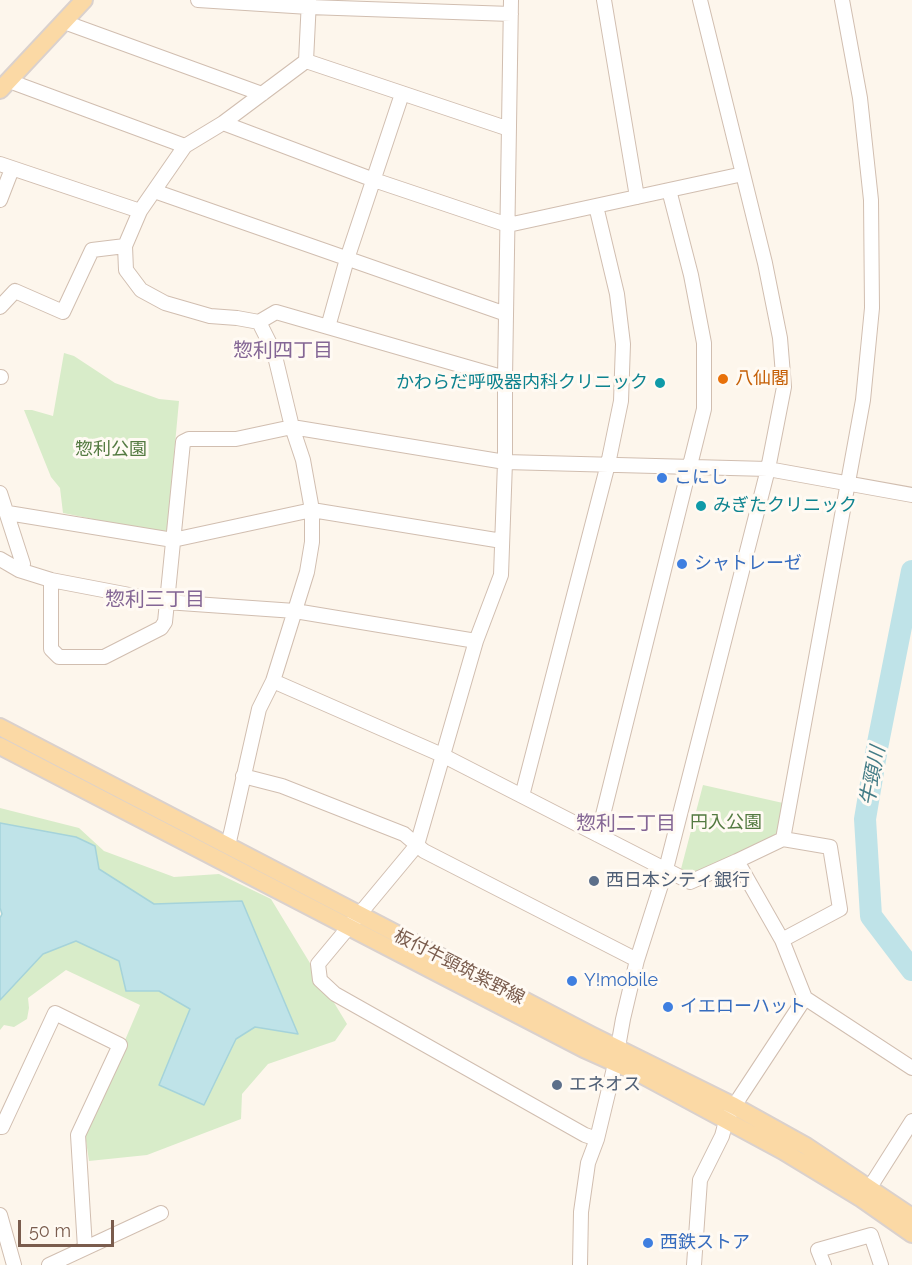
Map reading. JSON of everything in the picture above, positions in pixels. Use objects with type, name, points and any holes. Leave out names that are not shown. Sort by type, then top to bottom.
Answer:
[{"type":"main road","points":[[4,85],[84,0]]},
{"type":"main road","name":"板付牛頸筑紫野線","points":[[0,727],[228,846],[354,921]]},
{"type":"main road","name":"板付牛頸筑紫野線","points":[[0,746],[354,921],[617,1056],[734,1106],[806,1146],[866,1193],[912,1234]]},
{"type":"main road","name":"板付牛頸筑紫野線","points":[[617,1056],[642,1075],[726,1121],[912,1217]]},
{"type":"street","points":[[198,0],[511,7],[505,462],[501,575],[476,641],[417,845],[318,964],[321,980],[335,994],[585,1135],[597,1139]]},
{"type":"street","points":[[604,0],[637,197]]},
{"type":"street","points":[[580,1265],[581,1212],[588,1163],[597,1139],[617,1056],[636,960],[666,869],[768,469],[784,387],[780,338],[700,0]]},
{"type":"street","points":[[783,839],[863,400],[872,308],[872,212],[860,98],[842,0]]},
{"type":"street","points":[[306,61],[309,3]]},
{"type":"street","points":[[64,22],[262,94]]},
{"type":"street","points":[[306,61],[510,129]]},
{"type":"street","points":[[306,61],[223,123],[185,146],[140,211],[125,246],[126,270],[141,290],[165,303],[210,316],[259,322],[276,312],[505,378]]},
{"type":"street","points":[[4,85],[185,146]]},
{"type":"street","points":[[328,327],[346,258],[402,94]]},
{"type":"street","points":[[223,123],[374,180],[508,225],[743,174]]},
{"type":"street","points":[[0,200],[6,166],[140,211]]},
{"type":"street","points":[[598,835],[704,409],[704,343],[691,275],[669,190]]},
{"type":"street","points":[[154,192],[507,314]]},
{"type":"street","points":[[522,796],[608,464],[621,401],[623,344],[617,294],[596,206]]},
{"type":"street","points":[[0,307],[15,291],[63,312],[92,250],[125,246]]},
{"type":"street","points":[[228,846],[259,709],[273,681],[307,572],[312,542],[312,510],[303,460],[292,427],[274,352],[259,322]]},
{"type":"street","points":[[51,580],[51,649],[59,657],[104,657],[161,628],[165,622],[183,442],[189,439],[236,439],[292,427],[505,462],[768,469],[912,495]]},
{"type":"street","points":[[0,494],[8,513],[22,564],[19,570]]},
{"type":"street","points":[[8,513],[173,540],[312,510],[502,541]]},
{"type":"street","points":[[0,559],[19,570],[51,580],[166,602],[295,611],[476,641]]},
{"type":"street","points":[[273,681],[442,755],[690,882],[783,839],[830,847],[840,909],[782,940]]},
{"type":"street","points":[[243,776],[282,786],[404,834],[424,851],[636,960]]},
{"type":"street","points":[[737,861],[782,940],[805,998],[912,1068]]},
{"type":"street","points":[[694,1265],[700,1180],[734,1106],[805,998]]},
{"type":"street","points":[[0,1127],[2,1127],[55,1013],[120,1045],[78,1135],[85,1248]]},
{"type":"street","points":[[866,1193],[912,1121]]},
{"type":"street","points":[[48,1265],[160,1213]]},
{"type":"street","points":[[0,1215],[14,1265]]},
{"type":"street","points":[[824,1265],[818,1250],[871,1235],[881,1265]]},
{"type":"green space","name":"惣利公園","points":[[64,353],[74,356],[115,383],[159,399],[179,401],[167,530],[162,533],[63,513],[60,488],[51,477],[24,410],[53,416]]},
{"type":"green space","name":"円入公園","points":[[703,785],[783,803],[777,835],[693,875],[681,869]]},
{"type":"green space","points":[[0,808],[79,828],[104,851],[174,877],[219,874],[271,899],[347,1024],[335,1041],[268,1064],[242,1094],[241,1119],[147,1155],[89,1161],[85,1134],[140,1005],[66,970],[28,998],[27,1019],[14,1027],[4,1025],[0,1030],[0,1000],[43,954],[76,940],[119,961],[126,990],[159,991],[190,1009],[160,1085],[204,1105],[235,1039],[255,1027],[297,1034],[242,901],[154,905],[99,869],[76,837],[0,823]]},
{"type":"water","points":[[0,823],[76,837],[95,846],[99,869],[154,904],[242,901],[298,1034],[255,1027],[236,1039],[204,1105],[159,1085],[190,1009],[159,991],[126,991],[119,961],[76,941],[43,954],[0,1000],[0,918],[2,914],[0,908]]},
{"type":"waterway","name":"牛頸川","points":[[912,571],[865,819],[871,916],[912,970]]},
{"type":"place","name":"八仙閣","points":[[723,379]]},
{"type":"place","name":"かわらだ呼吸器内科クリニック","points":[[660,383]]},
{"type":"place","name":"こにし","points":[[662,478]]},
{"type":"place","name":"みぎたクリニック","points":[[701,506]]},
{"type":"place","name":"シャトレーゼ","points":[[682,564]]},
{"type":"place","name":"西日本シティ銀行","points":[[594,881]]},
{"type":"place","name":"Y!mobile","points":[[572,981]]},
{"type":"place","name":"イエローハット","points":[[668,1007]]},
{"type":"place","name":"エネオス","points":[[557,1085]]},
{"type":"place","name":"西鉄ストア","points":[[648,1243]]},
{"type":"district","name":"惣利四丁目","points":[[283,351]]},
{"type":"district","name":"惣利三丁目","points":[[155,600]]},
{"type":"district","name":"惣利二丁目","points":[[626,824]]}]
